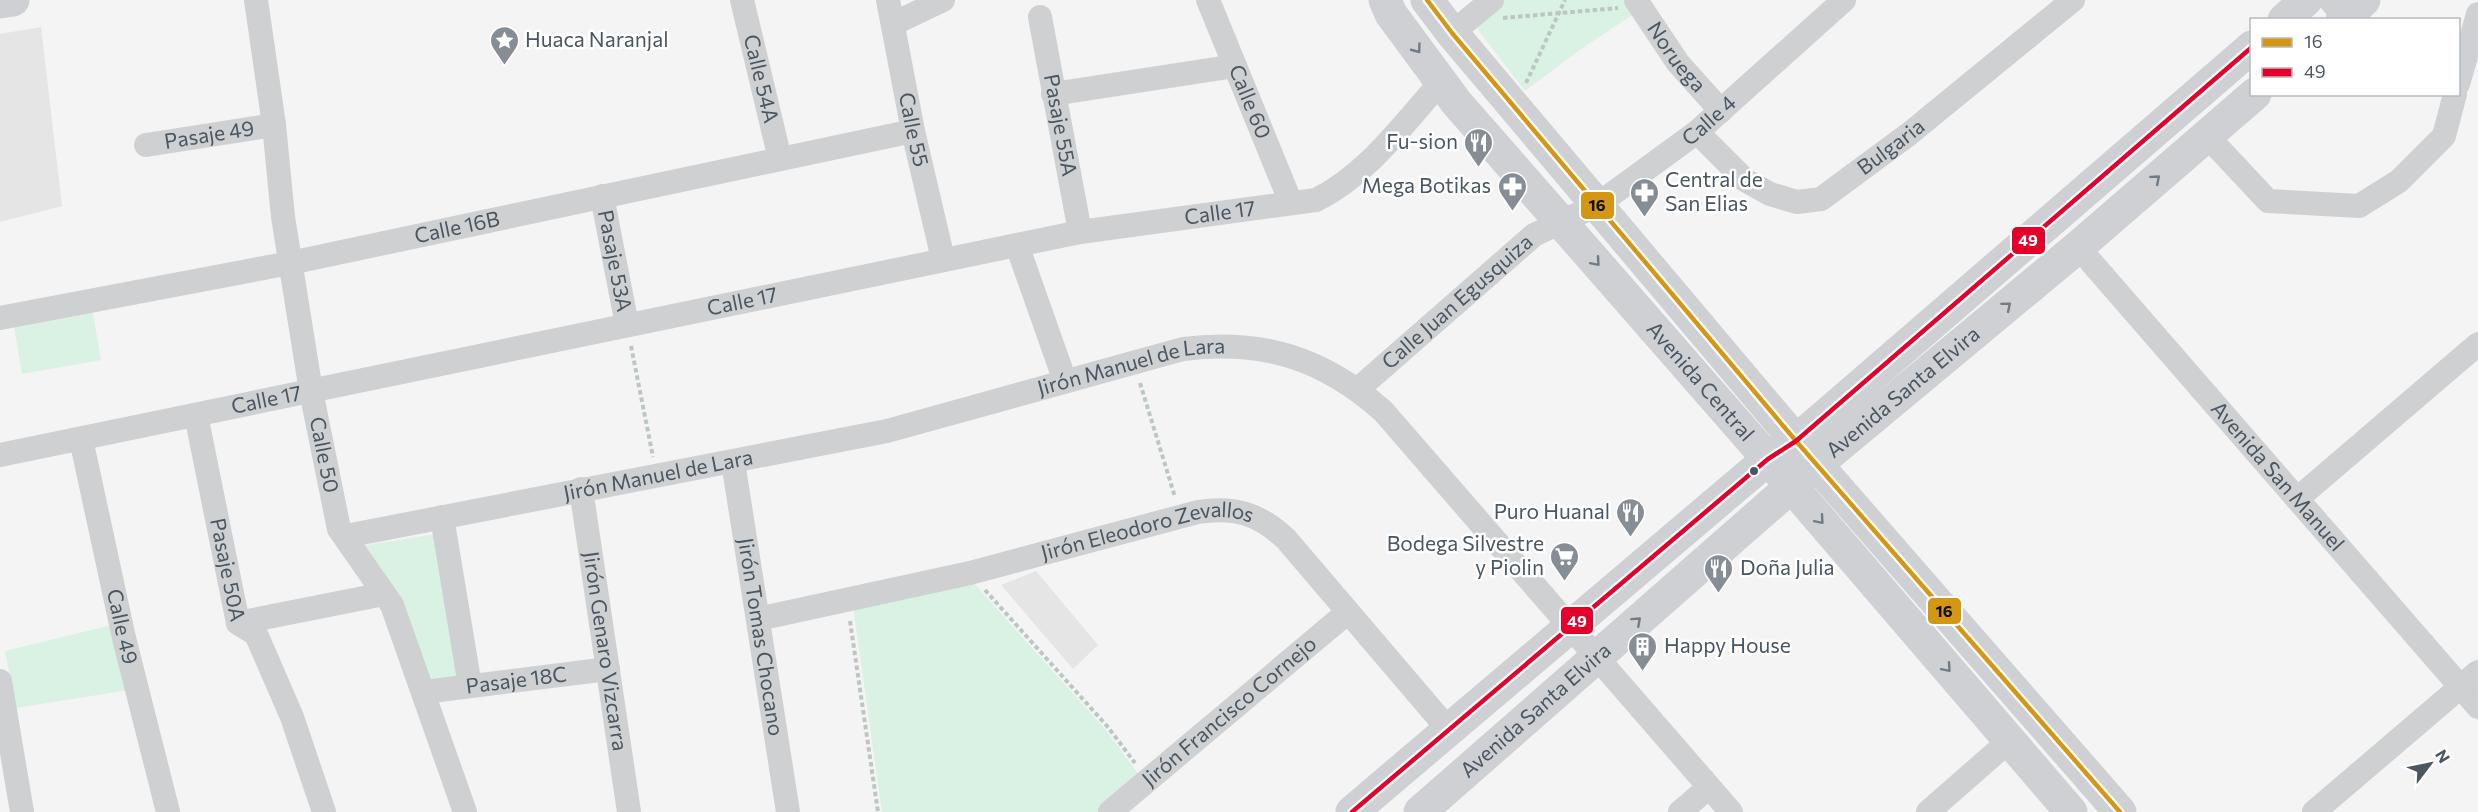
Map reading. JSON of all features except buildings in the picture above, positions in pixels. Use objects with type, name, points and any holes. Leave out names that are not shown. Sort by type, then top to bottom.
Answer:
[{"type":"street","points":[[0,2],[13,0]]},
{"type":"street","name":"Calle 50","points":[[256,0],[274,125],[290,263],[311,391],[339,528],[392,606],[465,812]]},
{"type":"street","name":"Calle 54A","points":[[742,0],[780,159]]},
{"type":"street","name":"Calle 55","points":[[888,0],[913,131],[943,259]]},
{"type":"street","points":[[893,24],[943,0]]},
{"type":"street","name":"Calle 60","points":[[1208,0],[1291,202]]},
{"type":"street","name":"Avenida Central","points":[[1385,0],[1390,14],[1441,81],[1560,222],[1768,459],[2071,812]]},
{"type":"street","name":"Avenida Central","points":[[1427,0],[1452,33],[1806,452],[2120,812]]},
{"type":"street","name":"Bulgaria","points":[[1697,132],[1745,180],[1770,194],[1797,202],[1821,199],[1909,134],[2073,0]]},
{"type":"street","points":[[2286,18],[2306,0]]},
{"type":"street","points":[[2473,0],[2478,6]]},
{"type":"street","name":"Noruega","points":[[1631,4],[1678,63],[1721,111]]},
{"type":"street","name":"Calle 4","points":[[1560,222],[1597,205],[1697,132],[1833,4]]},
{"type":"street","points":[[1452,33],[1496,9]]},
{"type":"street","points":[[2460,77],[2478,14]]},
{"type":"street","name":"Pasaje 55A","points":[[1040,17],[1080,232]]},
{"type":"street","name":"Avenida Santa Elvira","points":[[1420,812],[1791,487],[1806,452],[2250,49]]},
{"type":"street","points":[[1053,94],[1235,66]]},
{"type":"street","name":"Calle 17","points":[[0,455],[1080,232],[1316,200],[1335,190],[1359,172],[1441,81]]},
{"type":"street","name":"Avenida Santa Elvira","points":[[1352,812],[1768,459],[1806,452],[2078,247],[2252,96]]},
{"type":"street","points":[[2207,136],[2268,201],[2359,206],[2399,181],[2444,136],[2455,96]]},
{"type":"street","name":"Pasaje 49","points":[[146,145],[274,125]]},
{"type":"street","name":"Calle 16B","points":[[0,318],[290,263],[913,131]]},
{"type":"street","name":"Pasaje 53A","points":[[602,196],[627,325]]},
{"type":"street","name":"Calle Juan Egusquiza","points":[[1358,389],[1534,235],[1560,222]]},
{"type":"street","points":[[1017,245],[1065,381]]},
{"type":"street","name":"Avenida San Manuel","points":[[2078,247],[2297,499],[2469,680],[2478,707]]},
{"type":"street","points":[[2297,499],[2478,344]]},
{"type":"street","name":"Jirón Manuel de Lara","points":[[346,536],[887,431],[1183,349],[1246,347],[1270,351],[1314,365],[1358,389],[1409,439],[1731,812]]},
{"type":"street","name":"Pasaje 50A","points":[[196,415],[238,623],[256,634],[292,717],[324,812]]},
{"type":"street","name":"Calle 49","points":[[81,439],[124,638],[168,812]]},
{"type":"street","name":"Jirón Tomas Chocano","points":[[733,462],[788,812]]},
{"type":"street","name":"Jirón Genaro Vizcarra","points":[[581,489],[629,812]]},
{"type":"street","name":"Jirón Eleodoro Zevallos","points":[[758,619],[969,573],[1181,517],[1228,509],[1259,518],[1286,539],[1448,729]]},
{"type":"street","points":[[442,517],[470,686]]},
{"type":"street","points":[[238,623],[384,594]]},
{"type":"street","name":"Jirón Francisco Cornejo","points":[[1110,812],[1348,612]]},
{"type":"street","name":"Pasaje 18C","points":[[424,692],[608,669]]},
{"type":"street","points":[[2314,812],[2469,680]]},
{"type":"street","points":[[1,689],[22,812]]},
{"type":"street","points":[[1928,812],[2009,741]]},
{"type":"street","points":[[1680,812],[1709,787]]},
{"type":"path","points":[[1526,83],[1565,0]]},
{"type":"path","points":[[1496,9],[1559,14],[1631,4]]},
{"type":"path","points":[[627,325],[657,475]]},
{"type":"path","points":[[1134,363],[1181,517]]},
{"type":"path","points":[[969,573],[1107,726],[1148,781]]},
{"type":"path","points":[[847,599],[878,812]]},
{"type":"shaded area","points":[[41,27],[62,206],[0,222],[0,34]]},
{"type":"shaded area","points":[[1036,571],[1098,645],[1073,669],[1001,585]]},
{"type":"green space","points":[[1502,0],[1634,0],[1640,10],[1581,49],[1525,91],[1472,22]]},
{"type":"green space","points":[[92,308],[101,360],[22,374],[13,321]]},
{"type":"green space","points":[[436,534],[462,676],[431,684],[361,546]]},
{"type":"green space","points":[[972,581],[1105,729],[1143,780],[1104,812],[882,812],[853,606]]},
{"type":"green space","points":[[112,625],[129,690],[16,708],[5,651]]},
{"type":"transit line","name":"16","points":[[1427,0],[1452,33],[1796,441],[2120,812]]},
{"type":"transit line","name":"49","points":[[1352,812],[1768,459],[1796,441],[2250,49]]},
{"type":"place","name":"Huaca Naranjal","points":[[504,66]]},
{"type":"place","name":"Fu-sion","points":[[1479,168]]},
{"type":"place","name":"Mega Botikas","points":[[1512,212]]},
{"type":"place","name":"Central de San Elias","points":[[1644,218]]},
{"type":"place","name":"Puro Huanal","points":[[1631,538]]},
{"type":"place","name":"Bodega Silvestre y Piolin","points":[[1565,582]]},
{"type":"place","name":"Doña Julia","points":[[1719,594]]},
{"type":"place","name":"Happy House","points":[[1643,672]]}]
